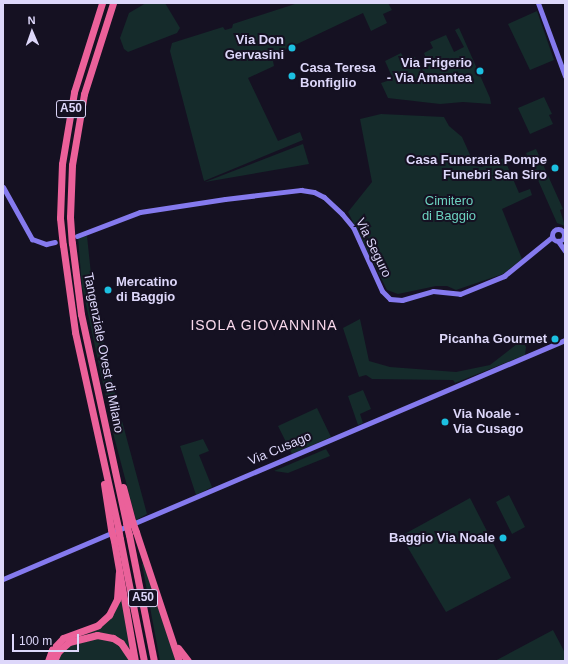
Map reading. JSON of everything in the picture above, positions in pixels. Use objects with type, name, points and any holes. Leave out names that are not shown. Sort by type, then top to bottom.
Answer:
[{"type":"highway","name":"Tangenziale Ovest di Milano","points":[[102,3],[74,92],[62,164],[60,218],[71,310],[97,431],[114,528],[144,661]]},
{"type":"highway","name":"Tangenziale Ovest di Milano","points":[[113,3],[84,94],[72,165],[70,217],[81,314],[112,461],[132,533],[154,661]]},
{"type":"highway","points":[[132,533],[172,636],[179,661]]},
{"type":"highway","points":[[117,540],[119,573],[134,661]]},
{"type":"highway","points":[[48,661],[52,650],[63,638],[98,625],[109,615],[118,591],[119,573]]},
{"type":"highway","points":[[54,661],[58,652],[69,642],[97,635],[114,638],[121,643],[134,661]]},
{"type":"highway","points":[[172,636],[188,661]]},
{"type":"street","points":[[538,3],[565,76]]},
{"type":"street","points":[[3,187],[32,239],[46,244],[55,242]]},
{"type":"street","name":"Via Seguro","points":[[77,236],[140,212],[240,197],[301,190],[314,192],[333,205],[353,227],[382,292],[390,299],[402,300],[433,291],[460,294],[504,276],[546,244],[552,237],[555,230],[562,237],[546,244]]},
{"type":"street","points":[[552,237],[562,237],[565,251]]},
{"type":"street","name":"Via Cusago","points":[[3,579],[505,367],[565,340]]},
{"type":"green space","points":[[146,3],[165,3],[180,28],[177,33],[128,52],[124,49],[120,38],[129,13]]},
{"type":"green space","points":[[298,3],[388,3],[392,10],[383,14],[387,23],[371,31],[363,13],[276,54],[273,61],[274,66],[248,78],[278,141],[300,132],[303,140],[204,181],[170,51],[172,43],[223,27],[225,30],[232,28],[233,24]]},
{"type":"green space","points":[[537,11],[554,60],[530,70],[508,24]]},
{"type":"green space","points":[[459,28],[490,98],[491,104],[463,102],[440,104],[388,98],[381,83],[393,79],[385,61],[401,53],[406,62],[415,57],[420,69],[429,66],[424,53],[433,48],[430,42],[446,35],[454,52],[464,47],[455,30]]},
{"type":"green space","points":[[544,97],[552,114],[549,115],[553,124],[530,134],[518,108]]},
{"type":"green space","name":"Cimitero di Baggio","points":[[381,114],[444,117],[449,126],[462,137],[475,166],[482,167],[504,158],[519,193],[530,189],[532,195],[502,209],[522,259],[503,274],[456,290],[447,286],[436,286],[398,294],[387,290],[348,212],[372,182],[360,119]]},
{"type":"green space","points":[[303,144],[309,164],[205,182]]},
{"type":"green space","points":[[536,149],[563,209],[560,210],[565,226],[557,223],[526,153]]},
{"type":"green space","points":[[87,236],[93,293],[120,416],[111,421],[82,286],[78,238]]},
{"type":"green space","points":[[360,319],[369,361],[390,367],[456,372],[490,365],[522,340],[526,347],[525,355],[455,383],[453,380],[372,379],[366,375],[359,377],[343,328]]},
{"type":"green space","points":[[363,390],[371,409],[360,414],[363,423],[358,425],[348,396]]},
{"type":"green space","points":[[317,408],[331,437],[292,454],[278,426]]},
{"type":"green space","points":[[122,421],[147,514],[136,520],[112,429]]},
{"type":"green space","points":[[203,439],[209,451],[199,455],[212,487],[196,495],[180,446]]},
{"type":"green space","points":[[326,449],[330,456],[288,473],[274,471]]},
{"type":"green space","points":[[509,495],[525,527],[512,534],[496,502]]},
{"type":"green space","points":[[470,498],[511,578],[446,612],[401,536]]},
{"type":"green space","points":[[144,563],[176,661],[160,661],[142,564]]},
{"type":"green space","points":[[122,600],[132,650],[117,637],[90,633],[64,642],[50,661],[62,642],[106,623],[118,602]]},
{"type":"green space","points":[[553,630],[565,653],[565,661],[495,661]]},
{"type":"green space","points":[[86,638],[108,638],[117,643],[131,661],[56,661],[65,647]]},
{"type":"place","name":"Via Don Gervasini","points":[[292,48]]},
{"type":"place","name":"Via Frigerio - Via Amantea","points":[[480,71]]},
{"type":"place","name":"Casa Teresa Bonfiglio","points":[[292,76]]},
{"type":"place","name":"Casa Funeraria Pompe Funebri San Siro","points":[[555,168]]},
{"type":"place","name":"Mercatino di Baggio","points":[[108,290]]},
{"type":"place","name":"Picanha Gourmet","points":[[555,339]]},
{"type":"place","name":"Via Noale - Via Cusago","points":[[445,422]]},
{"type":"place","name":"Baggio Via Noale","points":[[503,538]]},
{"type":"district","name":"ISOLA GIOVANNINA","points":[[264,325]]}]
